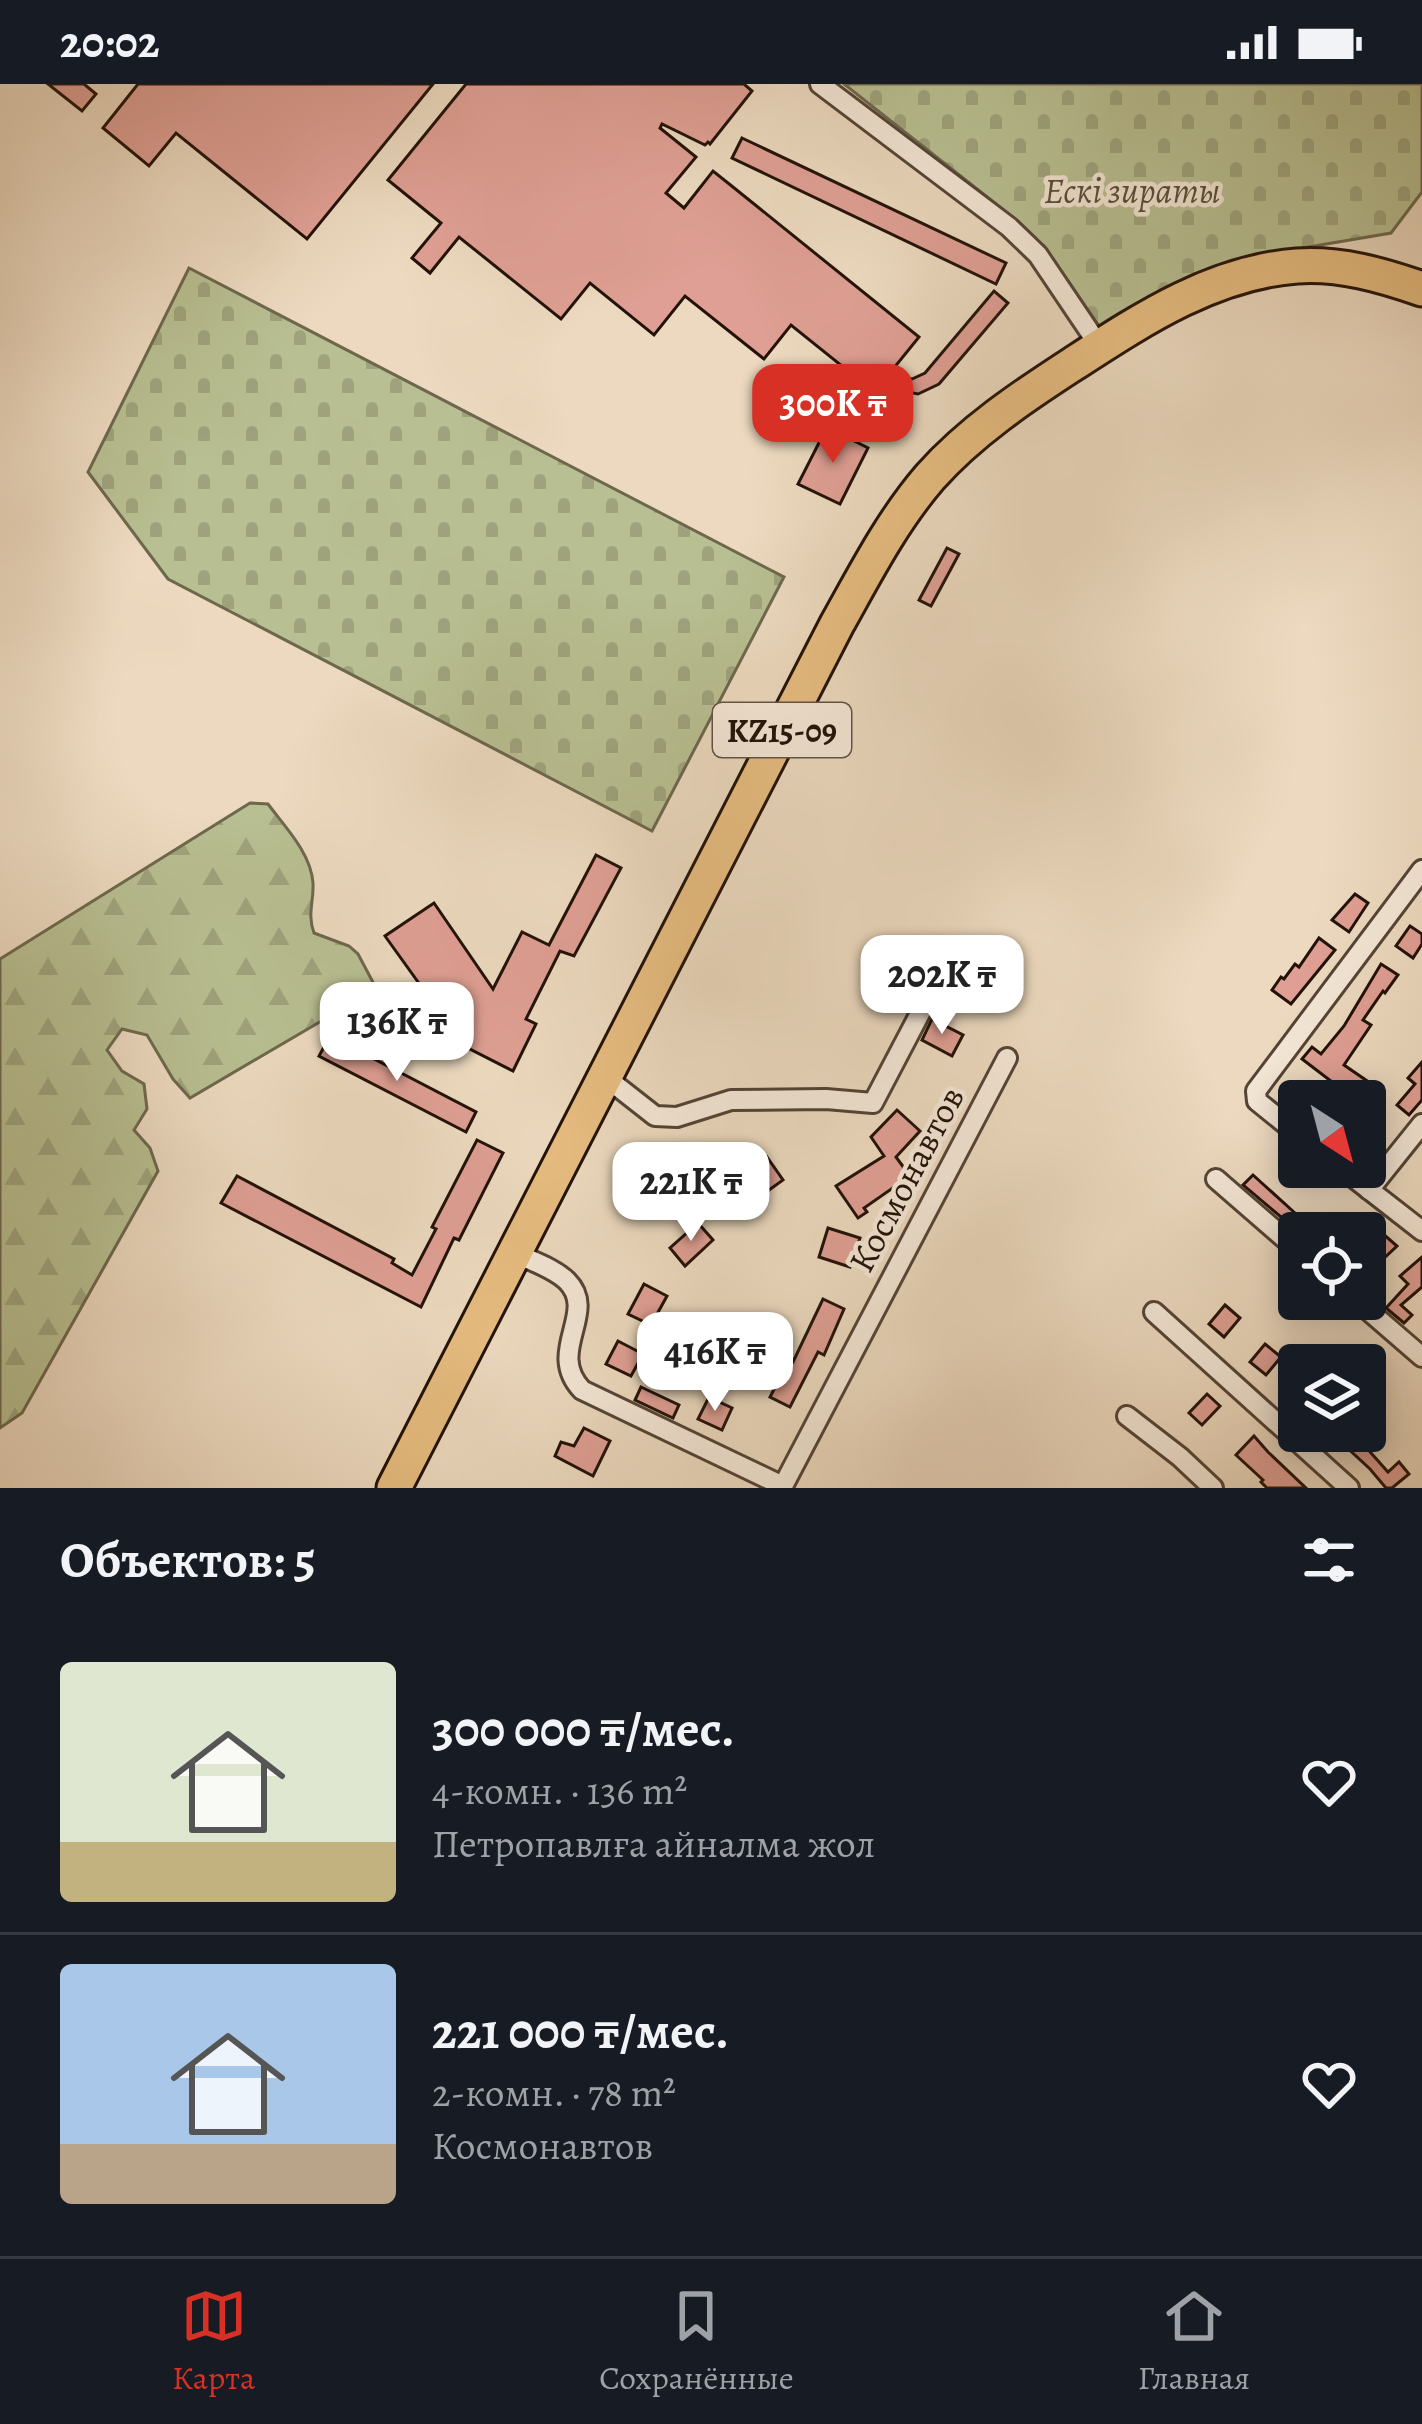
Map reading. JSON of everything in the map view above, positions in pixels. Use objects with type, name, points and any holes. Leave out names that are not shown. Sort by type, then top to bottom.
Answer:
[{"type":"highway","name":"KZ15-09","points":[[394,1488],[837,624],[900,516],[929,478],[1037,387],[1191,295],[1227,280],[1272,269],[1323,265],[1422,289]]},
{"type":"street","points":[[820,84],[1009,226],[1038,255],[1100,347]]},
{"type":"street","points":[[1278,1118],[1255,1096],[1258,1086],[1422,870]]},
{"type":"street","name":"Космонавтов","points":[[604,1076],[655,1116],[677,1117],[731,1100],[873,1103],[927,1000]]},
{"type":"street","name":"Космонавтов","points":[[515,1253],[559,1274],[577,1294],[580,1305],[567,1352],[570,1373],[582,1390],[783,1486],[1007,1058]]},
{"type":"street","points":[[1369,1190],[1422,1124]]},
{"type":"street","points":[[1216,1179],[1278,1233]]},
{"type":"street","points":[[1366,1188],[1422,1231]]},
{"type":"street","points":[[1154,1312],[1349,1488]]},
{"type":"street","points":[[1379,1320],[1422,1357]]},
{"type":"street","points":[[1127,1416],[1213,1488]]},
{"type":"green space","name":"Ескі зираты","points":[[844,84],[1422,84],[1422,192],[1391,233],[1249,257],[1174,284],[1101,329],[1046,249],[1015,219]]},
{"type":"green space","points":[[189,268],[784,577],[652,831],[168,579],[88,472]]},
{"type":"green space","points":[[250,803],[268,804],[308,861],[314,933],[358,954],[376,988],[397,1001],[410,1023],[403,1036],[386,1044],[369,1038],[343,1016],[330,1016],[190,1098],[147,1035],[122,1029],[107,1050],[122,1071],[144,1084],[147,1109],[134,1130],[150,1148],[158,1171],[22,1413],[0,1428],[0,959]]},
{"type":"building","points":[[48,84],[84,84],[96,94],[82,111]]},
{"type":"building","points":[[138,84],[433,84],[307,239],[176,133],[149,166],[103,128]]},
{"type":"building","points":[[466,84],[744,84],[752,91],[710,144],[662,124],[660,128],[696,157],[666,193],[684,208],[713,171],[919,337],[889,374],[912,379],[925,373],[994,291],[1008,303],[939,384],[918,394],[862,374],[858,379],[791,325],[764,359],[685,296],[654,335],[590,283],[561,319],[459,237],[430,273],[412,258],[441,223],[388,180]]},
{"type":"building","points":[[742,138],[1006,263],[996,284],[732,158]]},
{"type":"building","points":[[827,427],[868,448],[840,504],[798,484]]},
{"type":"building","points":[[947,548],[959,554],[931,606],[919,600]]},
{"type":"building","points":[[596,855],[621,868],[574,956],[560,951],[526,1019],[536,1024],[513,1071],[464,1046],[385,936],[434,903],[493,989],[522,932],[549,945]]},
{"type":"building","points":[[1355,894],[1368,903],[1349,932],[1332,920]]},
{"type":"building","points":[[1410,926],[1422,934],[1413,958],[1396,946]]},
{"type":"building","points":[[1319,938],[1335,950],[1291,1004],[1272,990],[1295,964],[1299,967]]},
{"type":"building","points":[[1381,964],[1398,975],[1363,1020],[1371,1025],[1344,1065],[1366,1080],[1330,1080],[1302,1059],[1312,1047],[1321,1054],[1344,1026]]},
{"type":"building","points":[[932,1019],[963,1035],[952,1056],[922,1040]]},
{"type":"building","points":[[330,1036],[476,1112],[466,1132],[319,1056]]},
{"type":"building","points":[[1422,1062],[1422,1100],[1409,1115],[1397,1105],[1415,1084],[1408,1078]]},
{"type":"building","points":[[897,1110],[920,1131],[896,1157],[910,1176],[864,1208],[867,1212],[858,1218],[836,1186],[884,1156],[871,1137]]},
{"type":"building","points":[[477,1140],[503,1153],[421,1307],[221,1203],[237,1176],[394,1259],[392,1263],[412,1275]]},
{"type":"building","points":[[767,1157],[783,1180],[744,1208],[730,1188]]},
{"type":"building","points":[[1253,1175],[1294,1212],[1278,1214],[1243,1185]]},
{"type":"building","points":[[698,1223],[713,1240],[685,1266],[670,1248]]},
{"type":"building","points":[[828,1228],[860,1238],[850,1267],[819,1257]]},
{"type":"building","points":[[1386,1236],[1397,1246],[1386,1256]]},
{"type":"building","points":[[1422,1257],[1422,1287],[1401,1305],[1412,1315],[1404,1323],[1386,1308],[1408,1284],[1400,1276]]},
{"type":"building","points":[[644,1284],[667,1296],[651,1325],[628,1314]]},
{"type":"building","points":[[823,1299],[844,1309],[824,1355],[818,1352],[790,1407],[770,1397]]},
{"type":"building","points":[[1225,1305],[1240,1318],[1224,1337],[1209,1324]]},
{"type":"building","points":[[749,1319],[780,1335],[768,1359],[736,1343]]},
{"type":"building","points":[[618,1341],[643,1354],[631,1376],[606,1364]]},
{"type":"building","points":[[1265,1344],[1278,1355],[1266,1375],[1250,1362]]},
{"type":"building","points":[[641,1387],[679,1405],[673,1418],[635,1400]]},
{"type":"building","points":[[1207,1394],[1220,1406],[1202,1425],[1189,1413]]},
{"type":"building","points":[[709,1397],[732,1408],[722,1430],[698,1419]]},
{"type":"building","points":[[584,1428],[610,1441],[593,1476],[555,1456],[561,1442],[574,1446]]},
{"type":"building","points":[[1254,1436],[1306,1488],[1267,1488],[1261,1482],[1236,1455]]},
{"type":"building","points":[[1352,1452],[1370,1452],[1388,1472],[1399,1462],[1409,1474],[1386,1488]]}]
